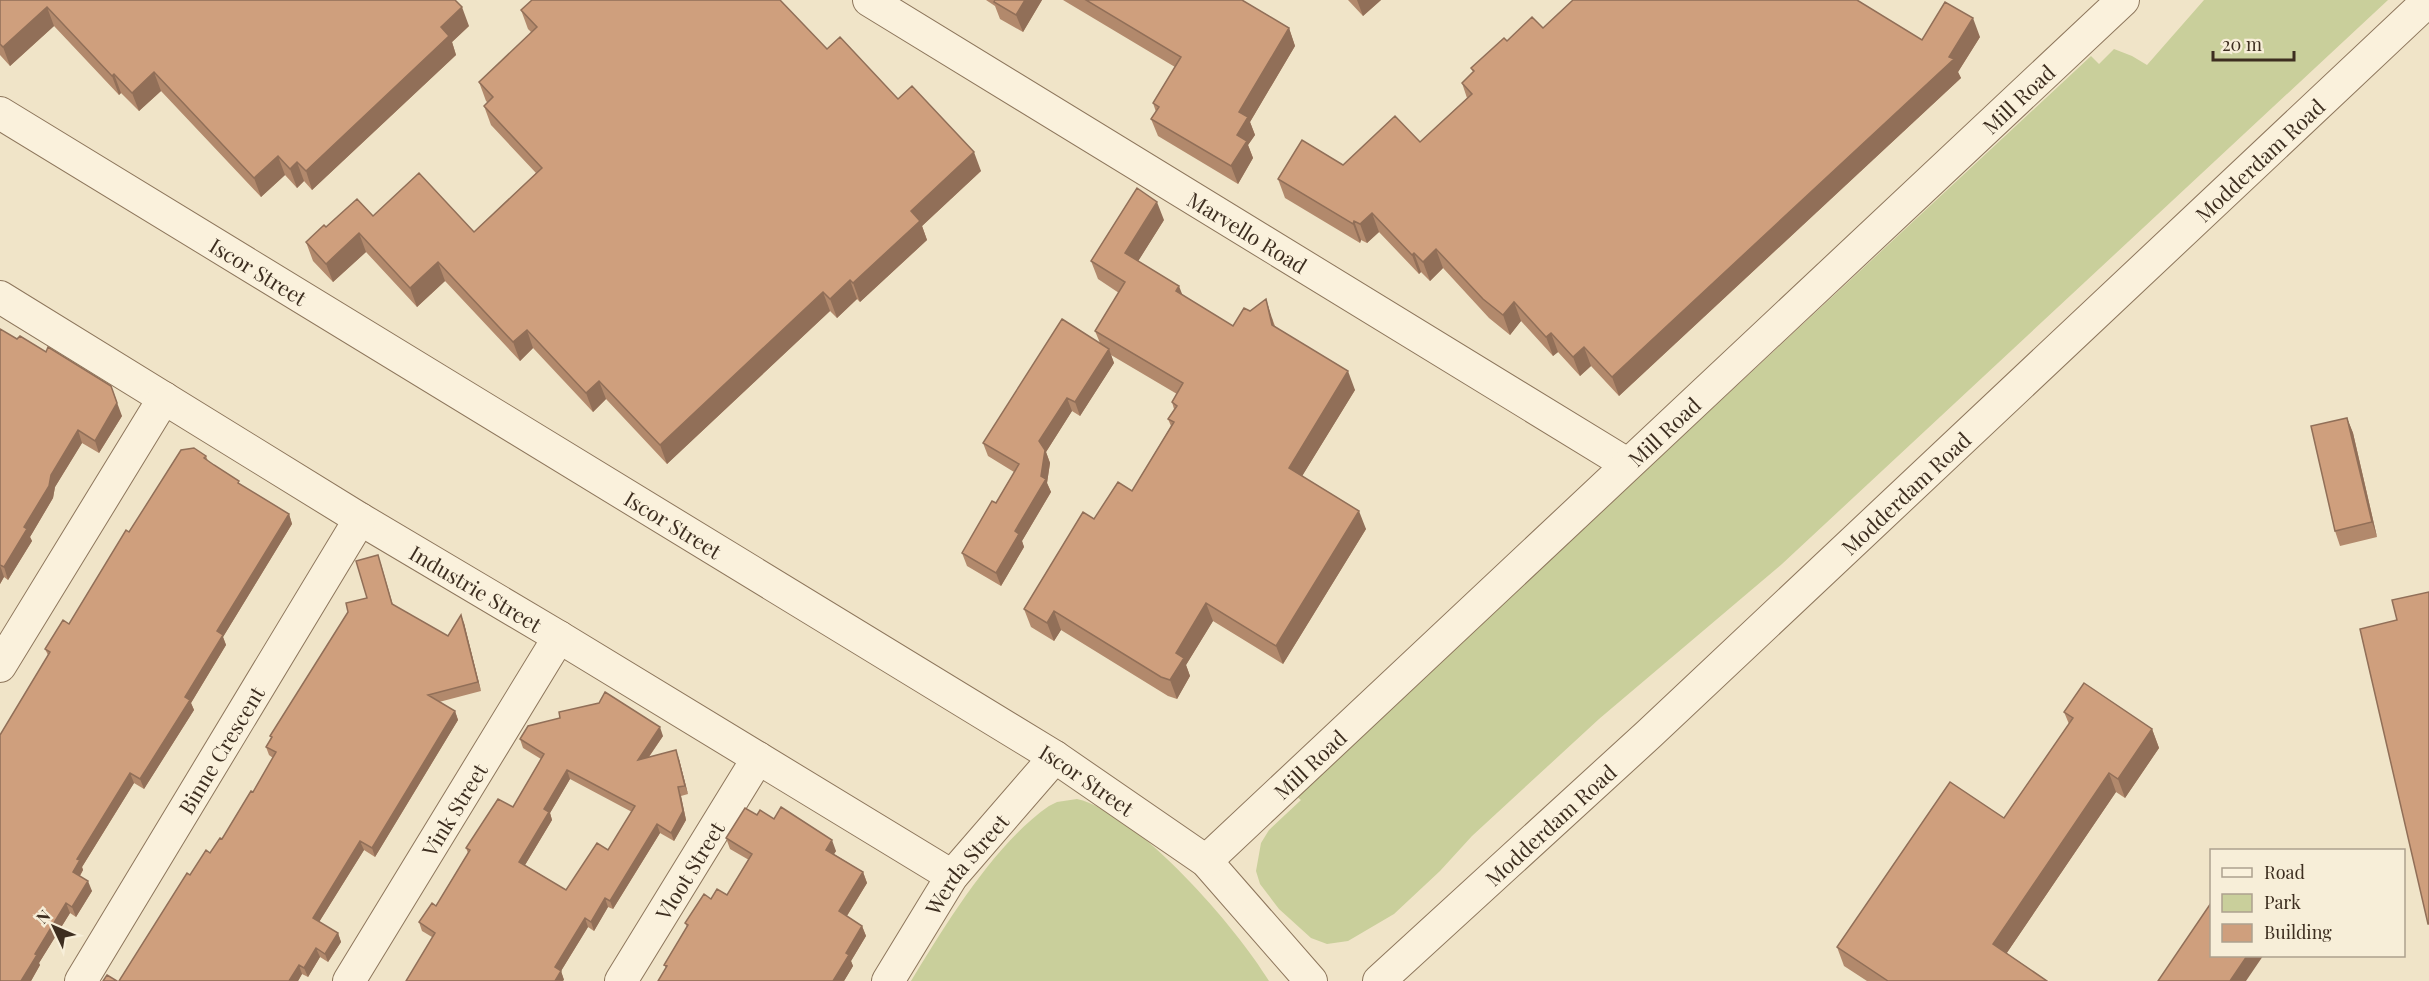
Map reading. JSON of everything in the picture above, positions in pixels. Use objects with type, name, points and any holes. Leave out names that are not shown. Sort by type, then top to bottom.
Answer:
[{"type":"street","name":"Marvello Road","points":[[869,0],[1627,464]]},
{"type":"street","name":"Mill Road","points":[[1206,861],[2123,0]]},
{"type":"street","name":"Modderdam Road","points":[[1378,981],[1657,726],[2429,0]]},
{"type":"street","name":"Iscor Street","points":[[0,113],[1055,757],[1206,861],[1311,981]]},
{"type":"street","name":"Industrie Street","points":[[0,297],[360,519],[952,876]]},
{"type":"street","points":[[0,666],[164,398]]},
{"type":"street","name":"Binne Crescent","points":[[81,981],[360,519]]},
{"type":"street","name":"Vink Street","points":[[349,981],[559,637]]},
{"type":"street","name":"Werda Street","points":[[888,981],[952,876],[1055,757]]},
{"type":"street","name":"Vloot Street","points":[[621,981],[758,758]]},
{"type":"green space","points":[[2204,0],[2388,0],[1782,564],[1599,719],[1472,836],[1440,871],[1394,914],[1348,941],[1327,944],[1311,938],[1279,909],[1260,884],[1256,871],[1261,843],[1269,830],[1301,800],[1296,796],[2091,56],[2099,64],[2114,49],[2147,65]]},
{"type":"green space","points":[[1077,799],[1101,809],[1128,826],[1184,875],[1234,932],[1269,981],[911,981],[972,886],[1009,841],[1049,806],[1057,802]]},
{"type":"building","points":[[0,0],[455,0],[462,7],[441,27],[449,36],[306,171],[297,162],[290,169],[278,156],[254,178],[154,72],[132,93],[114,74],[112,76],[47,7],[3,47],[0,44]]},
{"type":"building","points":[[532,0],[780,0],[827,49],[840,37],[898,99],[912,86],[974,152],[911,211],[920,221],[853,283],[850,280],[830,299],[823,292],[660,445],[599,381],[586,393],[527,330],[513,342],[438,262],[410,288],[359,233],[326,264],[306,242],[357,199],[373,216],[419,173],[474,232],[542,168],[484,106],[493,97],[479,82],[537,27],[521,10]]},
{"type":"building","points":[[995,0],[1025,0],[1016,15],[994,2]]},
{"type":"building","points":[[1086,0],[1242,0],[1289,28],[1239,112],[1248,117],[1237,135],[1247,141],[1231,166],[1151,119],[1159,107],[1153,103],[1181,57]]},
{"type":"building","points":[[1573,0],[1857,0],[1922,40],[1945,2],[1973,18],[1949,57],[1954,59],[1612,377],[1584,347],[1573,357],[1551,333],[1546,337],[1514,302],[1503,315],[1483,299],[1436,249],[1423,262],[1414,253],[1412,255],[1372,213],[1360,224],[1354,221],[1353,224],[1278,179],[1302,140],[1343,165],[1395,116],[1420,142],[1472,94],[1462,83],[1474,71],[1471,68],[1504,38],[1507,41],[1532,17],[1543,28]]},
{"type":"building","points":[[1137,188],[1157,202],[1125,253],[1179,286],[1176,291],[1233,326],[1244,308],[1250,311],[1266,299],[1272,325],[1348,371],[1289,468],[1359,511],[1276,646],[1206,603],[1176,653],[1184,658],[1170,680],[1161,677],[1054,611],[1047,623],[1024,609],[1083,512],[1094,519],[1118,482],[1132,491],[1174,422],[1168,419],[1177,406],[1172,402],[1183,383],[1095,331],[1125,282],[1091,261]]},
{"type":"building","points":[[1062,319],[1109,349],[1075,402],[1067,398],[1039,441],[1045,450],[1041,476],[1046,479],[1015,531],[1019,534],[996,573],[962,553],[992,501],[996,503],[1019,464],[983,443]]},
{"type":"building","points":[[0,329],[17,339],[20,336],[46,352],[48,347],[111,386],[117,403],[95,441],[78,430],[51,475],[49,486],[24,527],[27,529],[4,567],[0,565]]},
{"type":"building","points":[[2347,418],[2372,522],[2335,531],[2311,426]]},
{"type":"building","points":[[194,448],[206,456],[204,458],[239,481],[238,483],[289,514],[217,631],[223,635],[185,697],[190,700],[140,779],[130,773],[77,859],[80,860],[73,872],[88,881],[72,907],[66,903],[21,981],[0,981],[0,735],[50,652],[45,649],[63,620],[69,624],[126,530],[129,532],[181,450]]},
{"type":"building","points":[[378,555],[392,604],[448,636],[461,615],[478,682],[428,695],[455,711],[372,848],[360,841],[313,918],[338,933],[325,954],[316,948],[304,968],[299,965],[289,981],[119,981],[187,873],[190,875],[206,850],[210,853],[220,838],[222,839],[251,791],[253,792],[276,752],[266,747],[272,737],[270,736],[348,612],[346,603],[367,598],[356,561]]},
{"type":"building","points":[[2429,592],[2428,924],[2360,629],[2397,620],[2392,600]]},
{"type":"building","points":[[2084,683],[2152,729],[2118,779],[2109,773],[1993,944],[2047,981],[1888,981],[1837,947],[1950,782],[2004,818],[2073,718],[2064,712]]},
{"type":"building","points":[[605,692],[660,727],[638,760],[676,750],[685,786],[678,787],[683,811],[671,833],[657,824],[610,901],[605,898],[591,922],[585,918],[555,967],[561,971],[555,981],[406,981],[435,933],[419,922],[432,903],[436,906],[470,850],[466,848],[498,799],[513,807],[544,754],[520,739],[528,726],[560,718],[559,712],[599,703]],"holes":[[[567,770],[635,806],[608,850],[597,843],[566,890],[519,862],[549,812],[544,809]]]},
{"type":"building","points":[[781,807],[832,840],[826,850],[863,872],[839,911],[862,926],[846,953],[849,955],[833,981],[658,981],[667,966],[664,965],[688,925],[685,923],[704,894],[711,899],[717,889],[727,895],[752,854],[726,838],[745,808],[757,815],[760,810],[774,819]]},
{"type":"building","points":[[2210,904],[2210,957],[2246,957],[2230,981],[2158,981]]},
{"type":"building","points":[[107,975],[117,981],[103,981]]}]
